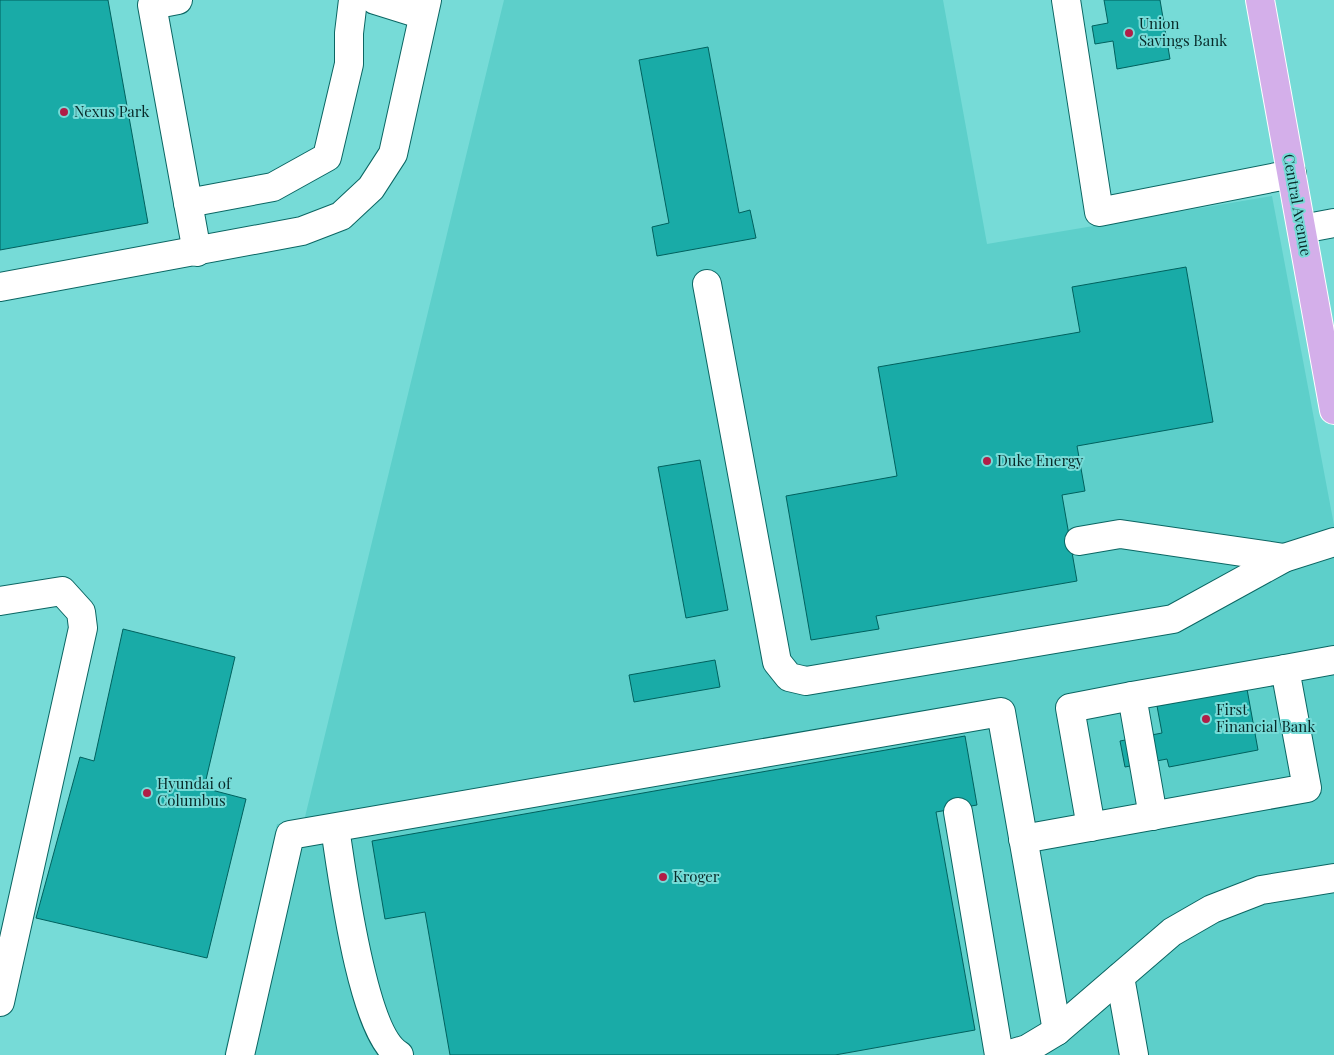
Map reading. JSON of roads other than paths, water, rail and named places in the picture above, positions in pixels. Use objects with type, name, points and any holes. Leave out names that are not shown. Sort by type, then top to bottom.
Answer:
[{"type":"main road","name":"Central Avenue","points":[[1260,0],[1302,230],[1331,373],[1334,410]]},
{"type":"street","points":[[178,0],[152,5],[197,252]]},
{"type":"street","points":[[188,203],[273,187],[327,156],[349,64],[349,33],[353,0]]},
{"type":"street","points":[[0,287],[197,252],[302,231],[341,216],[371,188],[393,154],[425,8],[375,0]]},
{"type":"street","points":[[1066,0],[1099,212],[1292,174]]},
{"type":"street","points":[[1302,230],[1334,223]]},
{"type":"street","points":[[707,284],[777,662],[789,677],[806,681],[1173,619],[1284,558],[1334,542]]},
{"type":"street","points":[[1079,541],[1120,534],[1284,558]]},
{"type":"street","points":[[0,601],[62,591],[81,612],[83,628],[0,1002]]},
{"type":"street","points":[[1091,827],[1070,708],[1334,660]]},
{"type":"street","points":[[1023,839],[1307,788],[1286,669]]},
{"type":"street","points":[[1132,696],[1153,816]]},
{"type":"street","points":[[240,1055],[290,835],[1001,712],[1058,1031]]},
{"type":"street","points":[[958,812],[999,1055]]},
{"type":"street","points":[[334,828],[354,944],[375,1016],[390,1050],[399,1055]]},
{"type":"street","points":[[1007,1055],[1027,1049],[1058,1031],[1172,932],[1212,909],[1261,890],[1334,878]]},
{"type":"street","points":[[1120,977],[1134,1055]]},
{"type":"place","name":"Union Savings Bank","points":[[1129,33]]},
{"type":"place","name":"Nexus Park","points":[[64,112]]},
{"type":"place","name":"Duke Energy","points":[[987,461]]},
{"type":"place","name":"First Financial Bank","points":[[1206,719]]},
{"type":"place","name":"Hyundai of Columbus","points":[[147,793]]},
{"type":"place","name":"Kroger","points":[[663,877]]}]
